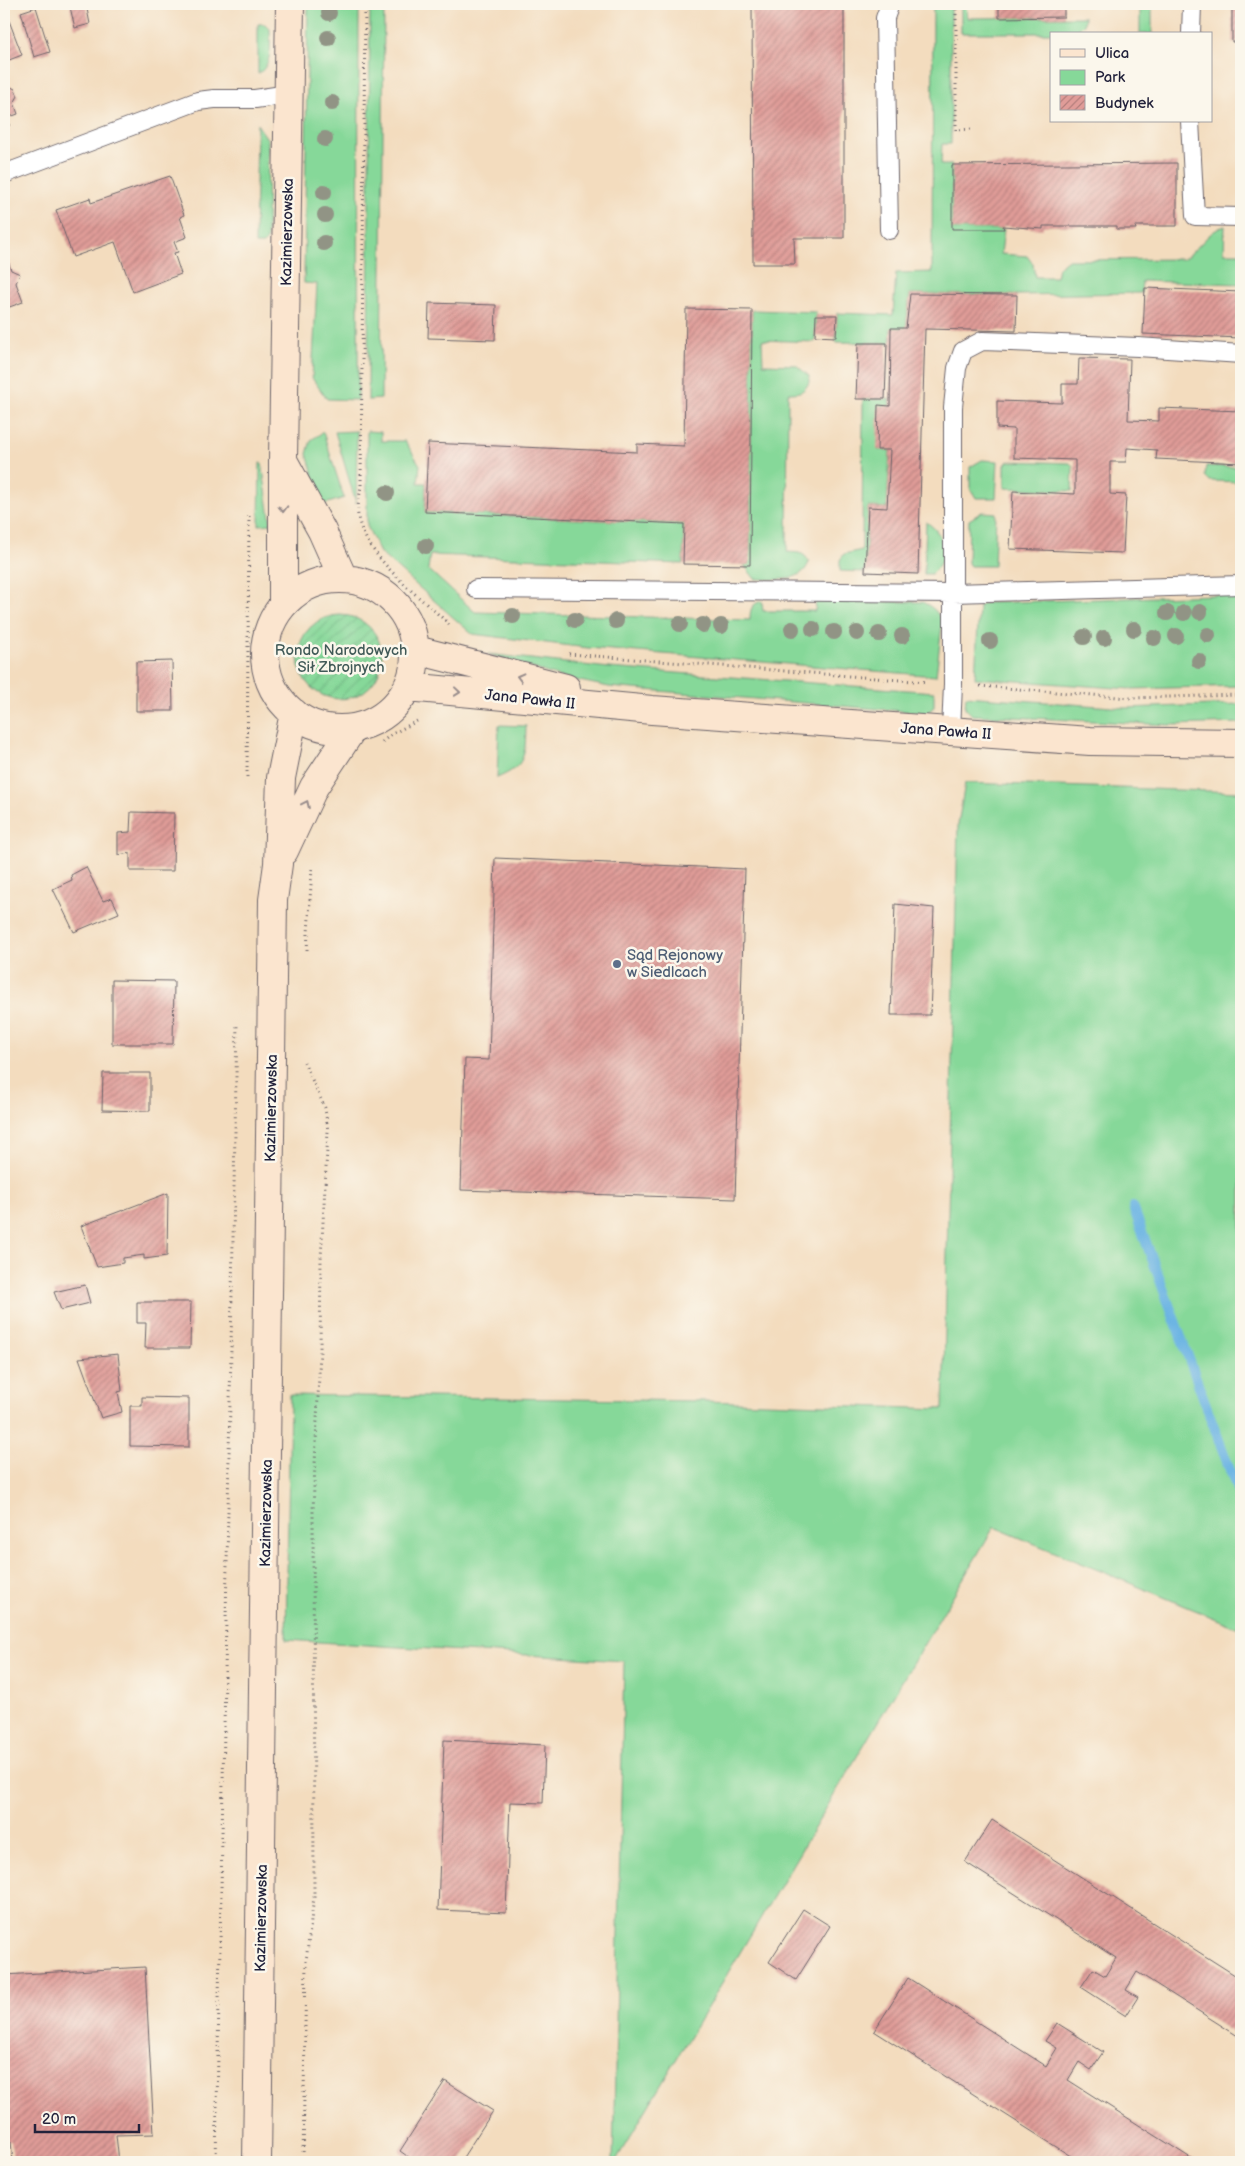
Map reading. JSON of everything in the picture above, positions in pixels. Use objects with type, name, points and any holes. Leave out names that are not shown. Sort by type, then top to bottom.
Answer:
[{"type":"main road","name":"Kazimierzowska","points":[[283,604],[283,460],[290,4]]},
{"type":"main road","name":"Kazimierzowska","points":[[283,460],[322,531],[343,578]]},
{"type":"main road","points":[[343,578],[361,581],[378,588],[394,600],[405,615],[413,632],[416,650],[414,669],[408,687],[395,706],[376,720],[353,728],[330,728],[311,723],[294,713],[280,700],[270,682],[265,662],[268,635],[272,622],[283,604],[300,590],[320,581],[343,578]]},
{"type":"main road","name":"Jana Pawła II","points":[[416,650],[652,710]]},
{"type":"main road","name":"Jana Pawła II","points":[[408,687],[652,710],[1090,741],[1241,743]]},
{"type":"main road","name":"Kazimierzowska","points":[[257,2162],[273,900],[278,864],[282,778],[294,713]]},
{"type":"main road","name":"Kazimierzowska","points":[[278,864],[314,787],[353,728]]},
{"type":"lane","points":[[889,230],[885,18],[890,4]]},
{"type":"lane","points":[[1192,4],[1192,32]]},
{"type":"lane","points":[[4,174],[198,101],[255,99],[289,94]]},
{"type":"lane","points":[[1190,122],[1195,216],[1241,217]]},
{"type":"lane","points":[[951,731],[953,684],[953,407],[957,368],[963,351],[982,341],[1138,347],[1241,354]]},
{"type":"lane","points":[[476,589],[953,594],[1241,585]]},
{"type":"path","points":[[364,4],[361,475],[358,517],[366,537],[378,558],[456,630]]},
{"type":"path","points":[[956,4],[956,130],[972,129]]},
{"type":"path","points":[[247,781],[248,548]]},
{"type":"path","points":[[561,653],[1130,698],[1241,694]]},
{"type":"path","points":[[377,745],[392,734],[426,717]]},
{"type":"path","points":[[306,951],[312,862]]},
{"type":"path","points":[[216,2162],[237,1013]]},
{"type":"path","points":[[302,1058],[325,1108],[328,1131],[314,1510],[314,1887],[306,1961],[303,2034],[303,2162]]},
{"type":"green space","points":[[308,4],[359,4],[358,400],[327,399],[312,378],[317,284],[304,283]]},
{"type":"green space","points":[[370,4],[384,4],[381,399],[368,400]]},
{"type":"green space","points":[[933,4],[951,4],[951,144],[942,144],[941,165],[952,165],[952,229],[1004,229],[1001,254],[1027,256],[1033,264],[1035,277],[1056,277],[1058,267],[1067,260],[1183,259],[1194,251],[1208,236],[1225,226],[1224,253],[1241,253],[1241,284],[1142,281],[1141,293],[910,294],[906,328],[891,328],[890,343],[836,342],[837,313],[893,315],[896,273],[932,272]]},
{"type":"green space","points":[[961,4],[966,4],[967,18],[1085,17],[1084,24],[1075,32],[961,33]]},
{"type":"green space","points":[[1140,4],[1152,4],[1152,32],[1140,32]]},
{"type":"green space","points":[[258,24],[265,24],[270,29],[270,54],[263,70],[258,74]]},
{"type":"green space","points":[[257,124],[268,140],[267,240],[263,244],[255,244]]},
{"type":"green space","points":[[752,310],[816,312],[815,342],[762,340],[763,364],[796,365],[809,376],[809,382],[803,390],[788,393],[787,552],[802,554],[809,562],[800,574],[786,579],[755,579],[744,565],[750,564]]},
{"type":"green space","points":[[863,399],[889,399],[890,406],[878,450],[890,450],[887,508],[868,507],[865,572],[840,571],[840,560],[844,554],[862,550]]},
{"type":"green space","points":[[357,431],[356,503],[335,432]]},
{"type":"green space","points":[[367,431],[381,432],[381,441],[405,441],[420,465],[418,483],[426,483],[425,512],[684,524],[683,564],[430,555],[428,569],[475,612],[750,620],[752,608],[755,604],[762,601],[763,611],[815,611],[816,601],[922,602],[935,610],[942,624],[936,676],[588,648],[472,634],[380,553],[367,526]]},
{"type":"green space","points":[[323,432],[344,498],[322,505],[307,454],[311,440]]},
{"type":"green space","points":[[982,460],[998,461],[996,498],[976,498],[970,488],[970,467]]},
{"type":"green space","points":[[1008,461],[1070,463],[1073,466],[1072,491],[1005,488],[1005,465]]},
{"type":"green space","points":[[260,463],[262,463],[271,524],[259,525]]},
{"type":"green space","points":[[1206,466],[1241,467],[1241,482],[1210,481],[1205,476]]},
{"type":"green space","points":[[982,512],[996,513],[994,566],[970,566],[968,563],[969,520]]},
{"type":"green space","points":[[926,522],[938,533],[943,546],[941,561],[931,574],[924,574]]},
{"type":"green space","points":[[1241,594],[1241,686],[1131,689],[975,678],[979,606],[986,603]]},
{"type":"green space","name":"Rondo Narodowych Sił Zbrojnych","points":[[332,615],[348,615],[364,622],[375,633],[382,649],[379,673],[370,687],[364,692],[348,699],[332,699],[316,692],[305,681],[298,665],[298,649],[305,633],[316,622]]},
{"type":"green space","points":[[488,654],[609,668],[934,692],[934,707],[927,713],[609,687],[560,677]]},
{"type":"green space","points":[[966,696],[1125,708],[1241,704],[1241,723],[1170,725],[972,715],[965,708]]},
{"type":"green space","points":[[499,725],[526,726],[526,736],[524,752],[519,764],[507,774],[497,778]]},
{"type":"green space","points":[[965,783],[1241,792],[1241,1629],[994,1527],[615,2162],[613,2162],[624,1661],[286,1640],[290,1395],[705,1401],[943,1409],[958,825]]},
{"type":"building","points":[[86,4],[90,24],[75,28],[70,7]]},
{"type":"building","points":[[752,4],[844,4],[844,238],[794,238],[795,264],[753,264]]},
{"type":"building","points":[[999,4],[1064,4],[1064,17],[999,18]]},
{"type":"building","points":[[1232,4],[1241,4],[1241,42],[1232,42]]},
{"type":"building","points":[[36,7],[50,52],[34,57],[21,12]]},
{"type":"building","points":[[8,18],[22,55],[4,62],[4,19]]},
{"type":"building","points":[[4,76],[7,85],[15,89],[18,96],[14,103],[18,114],[7,118],[10,125],[4,128]]},
{"type":"building","points":[[1177,163],[1177,226],[1135,226],[1136,229],[1117,229],[1117,226],[1043,226],[1043,229],[1003,226],[1004,229],[952,229],[952,165]]},
{"type":"building","points":[[170,176],[184,215],[180,217],[187,237],[174,242],[178,252],[174,253],[181,274],[133,292],[115,242],[73,257],[56,210],[90,198],[91,203]]},
{"type":"building","points":[[4,251],[11,270],[20,274],[16,283],[23,302],[4,309]]},
{"type":"building","points":[[1145,288],[1241,292],[1241,338],[1143,334]]},
{"type":"building","points":[[910,294],[1017,295],[1016,331],[925,329],[918,574],[865,572],[868,507],[887,508],[890,450],[877,450],[878,405],[890,406],[891,328],[906,328]]},
{"type":"building","points":[[429,303],[496,305],[495,340],[428,338]]},
{"type":"building","points":[[686,309],[752,310],[750,565],[683,564],[684,524],[425,512],[428,443],[637,452],[637,444],[684,446]]},
{"type":"building","points":[[816,315],[837,315],[836,337],[815,336]]},
{"type":"building","points":[[858,343],[887,343],[885,399],[856,399]]},
{"type":"building","points":[[1079,358],[1130,359],[1128,420],[1159,421],[1159,408],[1241,411],[1241,463],[1156,459],[1157,450],[1127,448],[1126,462],[1110,462],[1110,494],[1126,495],[1123,553],[1010,549],[1013,491],[1075,494],[1075,460],[1014,458],[1014,429],[997,428],[997,401],[1062,403],[1062,384],[1078,384]]},
{"type":"building","points":[[172,661],[173,711],[136,711],[136,662]]},
{"type":"building","points":[[131,812],[174,813],[173,871],[130,871],[130,853],[118,855],[118,833],[130,832]]},
{"type":"building","name":"Sąd Rejonowy w Siedlcach","points":[[495,858],[745,869],[735,1199],[461,1190],[465,1059],[489,1060]]},
{"type":"building","points":[[86,867],[103,901],[112,898],[119,913],[74,932],[53,889],[72,880],[71,875]]},
{"type":"building","points":[[895,904],[934,908],[930,1015],[891,1015]]},
{"type":"building","points":[[112,980],[174,981],[173,1044],[112,1044]]},
{"type":"building","points":[[103,1073],[150,1073],[150,1111],[102,1110]]},
{"type":"building","points":[[168,1193],[167,1256],[144,1259],[144,1255],[123,1258],[123,1263],[97,1267],[81,1226]]},
{"type":"building","points":[[85,1285],[90,1303],[61,1310],[54,1292]]},
{"type":"building","points":[[137,1302],[191,1302],[190,1348],[145,1348],[146,1323],[137,1323]]},
{"type":"building","points":[[118,1354],[122,1391],[118,1392],[122,1412],[101,1418],[79,1358]]},
{"type":"building","points":[[142,1397],[189,1398],[189,1447],[130,1446],[130,1406],[142,1406]]},
{"type":"building","points":[[444,1740],[545,1745],[543,1803],[510,1802],[506,1913],[438,1910]]},
{"type":"building","points":[[992,1820],[1241,1979],[1241,2038],[1137,1972],[1126,1990],[1138,1997],[1126,2016],[1081,1987],[1093,1969],[1105,1976],[1116,1958],[965,1862]]},
{"type":"building","points":[[803,1909],[830,1926],[796,1980],[769,1962]]},
{"type":"building","points":[[145,1967],[154,2134],[116,2135],[119,2162],[13,2162],[11,2141],[4,2142],[4,1975]]},
{"type":"building","points":[[908,1978],[1046,2066],[1057,2048],[1045,2041],[1057,2023],[1103,2052],[1091,2070],[1079,2062],[1068,2080],[1197,2162],[1080,2162],[874,2031]]},
{"type":"building","points":[[445,2081],[493,2111],[460,2162],[414,2162],[400,2151]]},
{"type":"waterway","points":[[1133,1207],[1241,1500]]},
{"type":"place","name":"Sąd Rejonowy w Siedlcach","points":[[617,964]]}]
